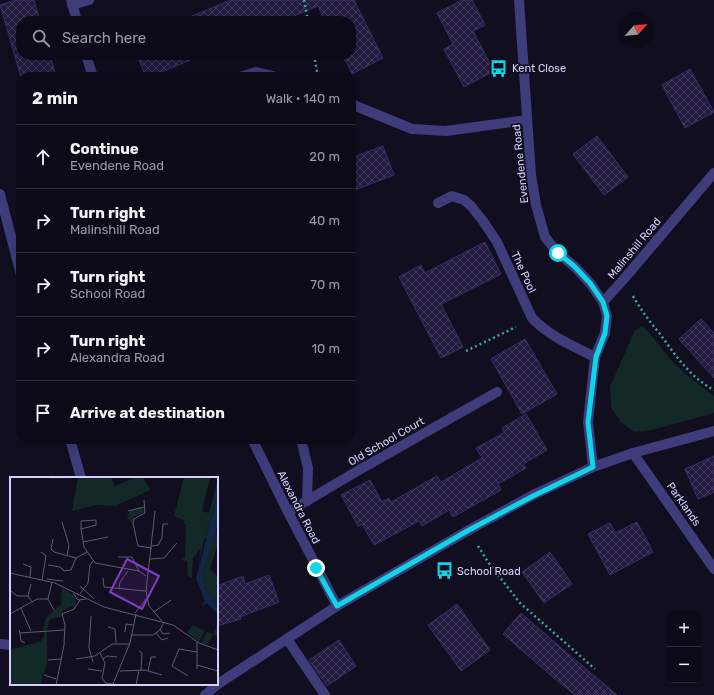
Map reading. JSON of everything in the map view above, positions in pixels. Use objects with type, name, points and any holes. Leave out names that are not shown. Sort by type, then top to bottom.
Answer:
[{"type":"street","points":[[75,16],[71,3],[89,0]]},
{"type":"street","name":"Evendene Road","points":[[519,0],[527,120],[536,205],[545,237],[558,253],[574,266],[590,283],[603,302]]},
{"type":"street","points":[[88,60],[91,72]]},
{"type":"street","points":[[356,106],[412,129],[446,131],[527,120]]},
{"type":"street","name":"Malinshill Road","points":[[603,302],[714,173]]},
{"type":"street","points":[[0,194],[16,256]]},
{"type":"street","name":"The Pool","points":[[438,203],[452,196],[464,200],[483,221],[497,242],[532,318],[539,326],[562,340],[596,357]]},
{"type":"street","points":[[593,467],[588,422],[596,357],[605,333],[607,316],[603,302]]},
{"type":"street","name":"Old School Court","points":[[288,512],[497,392]]},
{"type":"street","points":[[218,684],[337,606],[469,530],[533,496],[593,467],[633,453],[714,431]]},
{"type":"street","points":[[71,444],[81,477]]},
{"type":"street","name":"Alexandra Road","points":[[254,444],[337,606]]},
{"type":"street","points":[[302,444],[308,468],[307,500]]},
{"type":"street","name":"Parklands","points":[[633,453],[714,569]]},
{"type":"street","points":[[287,640],[325,695]]},
{"type":"street","points":[[0,644],[10,645]]},
{"type":"street","points":[[205,695],[217,685]]},
{"type":"path","points":[[304,0],[307,16]]},
{"type":"path","points":[[315,60],[317,72]]},
{"type":"path","points":[[623,280],[641,309],[681,362],[707,386],[714,390]]},
{"type":"path","points":[[466,351],[532,318]]},
{"type":"path","points":[[469,530],[488,562],[520,603],[595,669]]},
{"type":"green space","points":[[642,326],[684,373],[714,396],[714,413],[652,430],[634,432],[621,422],[611,407],[610,387],[635,330]]},
{"type":"building","points":[[16,0],[34,0],[39,16],[16,16],[16,60],[0,5]]},
{"type":"building","points":[[231,0],[354,0],[383,58],[356,72],[351,72],[345,60],[356,60],[356,16],[323,16],[318,6],[294,16],[192,16]]},
{"type":"building","points":[[462,0],[472,0],[485,25],[473,31],[494,71],[464,87],[444,49],[453,44],[437,13]]},
{"type":"building","points":[[16,60],[51,60],[55,72],[20,72]]},
{"type":"building","points":[[139,60],[190,60],[162,72],[144,72]]},
{"type":"building","points":[[690,69],[714,112],[685,128],[662,85]]},
{"type":"building","points":[[597,136],[628,177],[604,195],[573,154]]},
{"type":"building","points":[[383,146],[394,175],[356,190],[356,156]]},
{"type":"building","points":[[485,242],[501,274],[441,304],[463,347],[441,358],[399,277],[421,265],[425,273]]},
{"type":"building","points":[[701,319],[714,333],[714,378],[679,339]]},
{"type":"building","points":[[525,339],[557,394],[522,414],[491,359]]},
{"type":"building","points":[[526,414],[547,450],[523,464],[526,468],[498,484],[501,490],[453,517],[449,510],[422,526],[419,521],[374,545],[362,524],[358,526],[341,495],[370,480],[382,502],[389,498],[391,502],[437,476],[441,482],[482,458],[476,448],[504,433],[502,428]]},
{"type":"building","points":[[714,456],[714,492],[698,499],[685,469]]},
{"type":"building","points":[[637,522],[653,552],[610,575],[588,534],[610,523],[615,533]]},
{"type":"building","points":[[550,552],[572,584],[544,603],[522,572]]},
{"type":"building","points":[[269,575],[279,602],[240,617],[241,619],[218,626],[218,586],[243,576],[245,584]]},
{"type":"building","points":[[457,604],[490,650],[461,671],[428,625]]},
{"type":"building","points":[[521,613],[617,695],[575,695],[548,673],[503,634]]},
{"type":"building","points":[[339,640],[356,666],[327,686],[309,660]]},
{"type":"place","name":"Kent Close","points":[[499,68]]},
{"type":"place","name":"School Road","points":[[444,571]]},
{"type":"route","points":[[316,568],[337,606],[469,530],[533,496],[593,467],[588,422],[596,357],[605,333],[607,316],[603,302],[590,283],[574,266],[558,253]]}]
